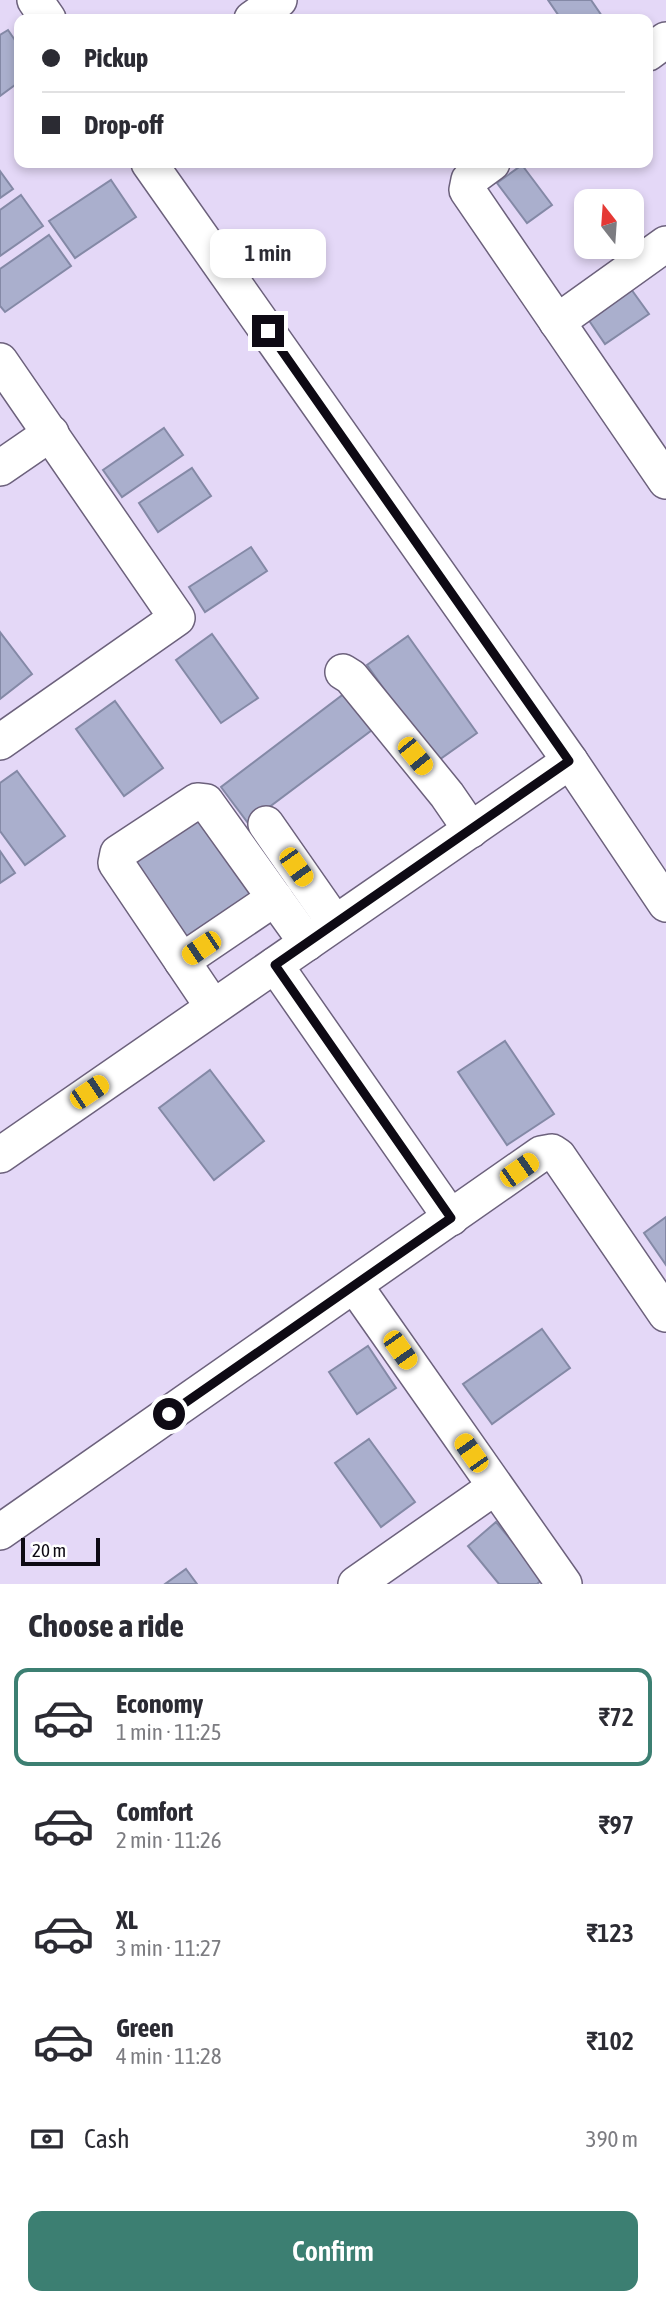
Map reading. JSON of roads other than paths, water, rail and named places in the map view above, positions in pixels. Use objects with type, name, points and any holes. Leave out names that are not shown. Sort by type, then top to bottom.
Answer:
[{"type":"street","points":[[259,14],[279,0]]},
{"type":"street","points":[[153,168],[569,761],[666,904]]},
{"type":"street","points":[[485,168],[469,180],[467,191],[666,481]]},
{"type":"street","points":[[556,322],[666,244]]},
{"type":"street","points":[[0,361],[177,618],[0,742]]},
{"type":"street","points":[[0,468],[51,433]]},
{"type":"street","points":[[343,672],[351,677],[471,830]]},
{"type":"street","points":[[0,1155],[569,761]]},
{"type":"street","points":[[213,1007],[116,863],[118,853],[202,801],[210,806],[275,898],[321,933]]},
{"type":"street","points":[[267,824],[321,933]]},
{"type":"street","points":[[182,961],[275,898]]},
{"type":"street","points":[[275,965],[451,1218]]},
{"type":"street","points":[[0,1532],[541,1154],[552,1152],[558,1157],[666,1314]]},
{"type":"street","points":[[355,1286],[564,1584]]},
{"type":"street","points":[[356,1584],[495,1487]]}]
